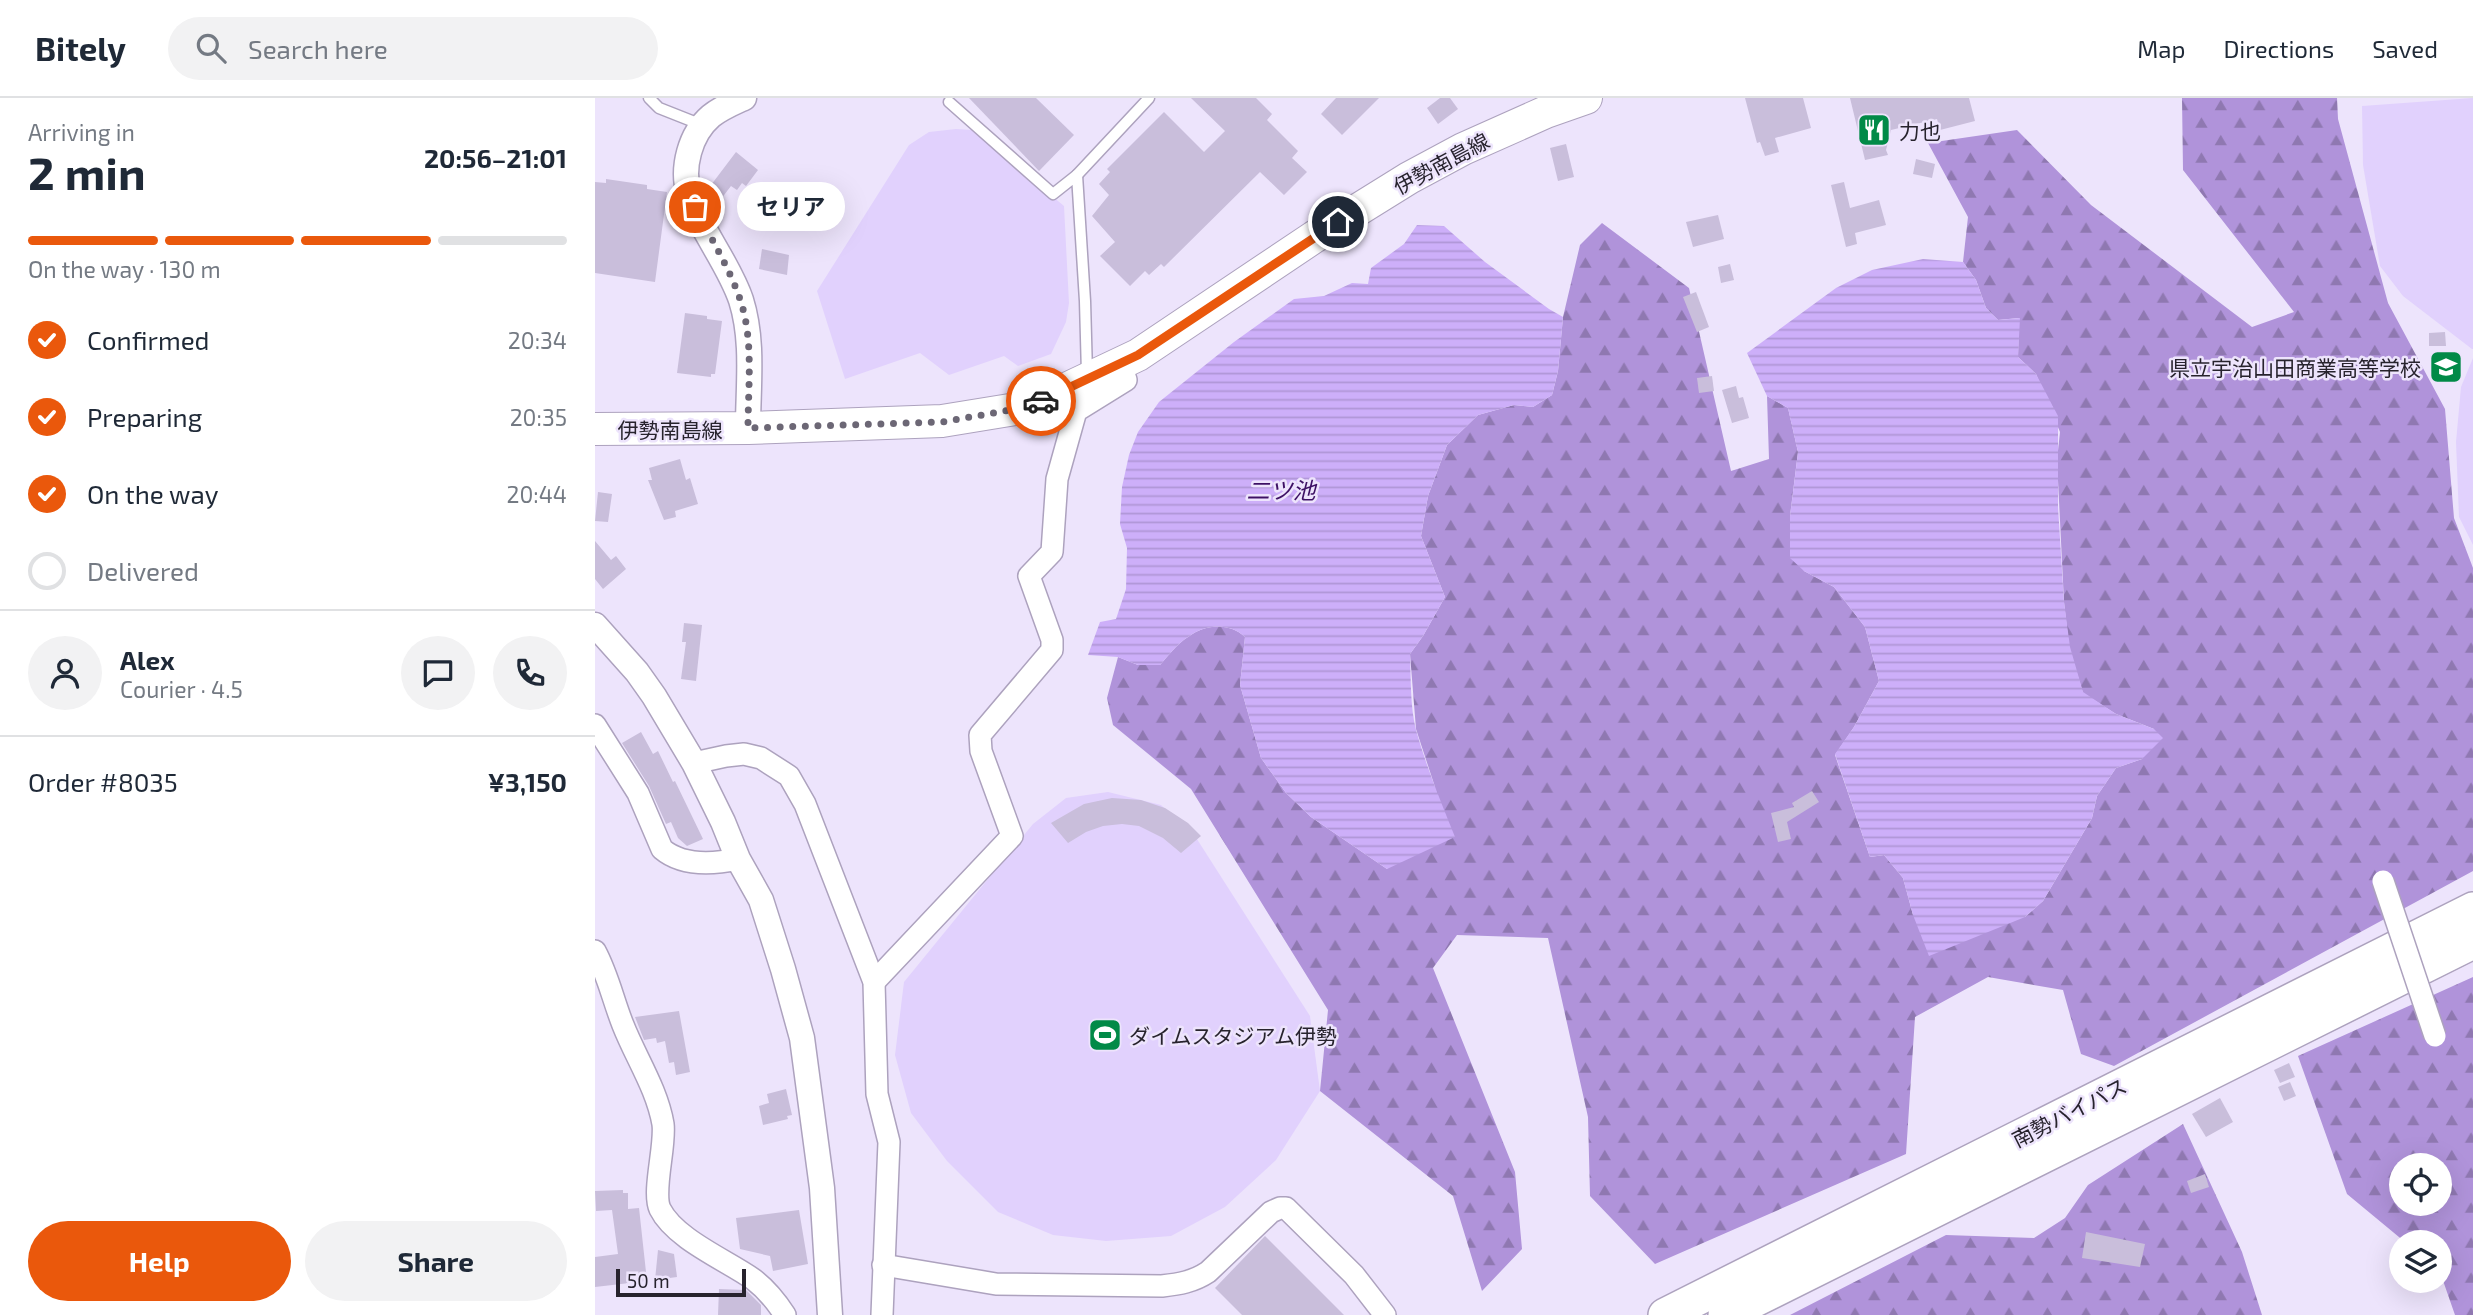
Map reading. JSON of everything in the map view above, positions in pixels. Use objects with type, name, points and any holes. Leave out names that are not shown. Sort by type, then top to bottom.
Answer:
[{"type":"highway","name":"南勢バイパス","points":[[1665,1315],[2473,908]]},
{"type":"highway","name":"南勢バイパス","points":[[1725,1315],[2473,942]]},
{"type":"main road","name":"伊勢南島線","points":[[595,429],[942,422],[1028,407],[1138,355],[1314,237],[1409,178],[1546,105],[1586,98]]},
{"type":"street","points":[[744,98],[722,109],[702,125],[689,150],[687,182],[689,195],[736,288],[744,313],[748,342],[748,428]]},
{"type":"street","points":[[874,982],[1012,836],[981,751],[980,735],[1052,650],[1052,640],[1029,576],[1052,552],[1057,479],[1076,411],[1126,380],[1121,364]]},
{"type":"street","points":[[595,625],[636,672],[694,763],[738,859],[761,900],[801,1038],[823,1201],[830,1315]]},
{"type":"street","points":[[595,724],[638,793],[662,849],[695,862],[716,863],[738,859]]},
{"type":"street","points":[[694,763],[726,755],[744,754],[761,758],[789,776],[805,804],[874,982],[877,1094],[889,1142],[882,1315]]},
{"type":"street","points":[[2383,881],[2435,1036]]},
{"type":"street","points":[[595,951],[606,971],[631,1046],[650,1081],[663,1125],[658,1206],[666,1219],[683,1235],[755,1281],[773,1297],[785,1315]]},
{"type":"street","points":[[883,1265],[996,1284],[1162,1286],[1196,1280],[1208,1272],[1271,1212],[1286,1208],[1354,1275],[1385,1315]]},
{"type":"lane","points":[[649,98],[659,108],[702,125]]},
{"type":"lane","points":[[949,102],[1053,194],[1077,175],[1149,98]]},
{"type":"lane","points":[[1077,175],[1087,381]]},
{"type":"green space","points":[[2182,98],[2337,98],[2338,119],[2388,303],[2445,409],[2454,518],[2473,568],[2473,871],[2114,1066],[2081,1054],[2063,990],[1988,977],[1915,1017],[1906,1154],[1655,1264],[1590,1196],[1588,1117],[1548,938],[1457,935],[1433,968],[1515,1172],[1522,1249],[1482,1291],[1453,1196],[1320,1091],[1328,1010],[1191,789],[1113,725],[1107,698],[1118,657],[1138,665],[1160,665],[1184,640],[1202,629],[1217,626],[1239,632],[1245,637],[1240,685],[1261,758],[1286,793],[1311,817],[1387,869],[1435,787],[1416,729],[1410,654],[1445,597],[1421,536],[1428,496],[1447,445],[1478,415],[1514,405],[1533,407],[1552,395],[1558,371],[1563,317],[1580,245],[1602,223],[1689,288],[1731,471],[1769,459],[1767,396],[1788,408],[1798,452],[1790,516],[1804,571],[1834,587],[1865,627],[1879,681],[1835,755],[1870,857],[1884,855],[1903,878],[1913,915],[2025,917],[2043,901],[2092,818],[2097,796],[2116,768],[2142,759],[2154,729],[2116,714],[2083,693],[2069,647],[2064,602],[2057,460],[2060,432],[2036,374],[2018,357],[2019,318],[1998,320],[1986,308],[1976,280],[1963,262],[1968,217],[1928,143],[2017,130],[2091,205],[2252,327],[2294,312],[2183,170]]},
{"type":"green space","points":[[2473,977],[2473,1315],[2455,1315],[2447,1293],[2452,1293],[2452,1230],[2390,1230],[2347,1194],[2298,1056]]},
{"type":"green space","points":[[2183,1124],[2242,1252],[2262,1315],[1790,1315],[1946,1235],[2034,1238],[2065,1218],[2088,1185]]},
{"type":"shaded area","name":"県立宇治山田商業高等学校","points":[[2473,98],[2472,349],[2403,296],[2380,266],[2363,165],[2362,106]]},
{"type":"shaded area","points":[[973,130],[1064,206],[1069,303],[1066,322],[1051,354],[1018,366],[1004,356],[949,375],[920,353],[845,379],[817,291],[909,145],[929,132]]},
{"type":"shaded area","points":[[2473,358],[2473,545],[2459,517],[2456,442],[2461,387]]},
{"type":"shaded area","name":"ダイムスタジアム伊勢","points":[[1108,792],[1161,805],[1195,836],[1310,1016],[1320,1091],[1276,1160],[1225,1207],[1171,1236],[1106,1241],[1053,1235],[998,1212],[947,1161],[911,1113],[895,1055],[904,982],[1033,824],[1066,798]]},
{"type":"water","name":"二ツ池","points":[[1417,225],[1444,226],[1485,262],[1563,317],[1558,371],[1552,395],[1533,407],[1514,405],[1478,415],[1447,445],[1428,496],[1421,536],[1445,597],[1410,654],[1412,702],[1420,743],[1455,837],[1387,869],[1311,817],[1286,793],[1261,758],[1240,685],[1245,637],[1239,632],[1217,626],[1202,629],[1180,643],[1160,665],[1138,665],[1118,657],[1088,655],[1100,622],[1116,619],[1126,589],[1127,548],[1120,524],[1122,487],[1129,455],[1138,432],[1159,402],[1234,342],[1294,299],[1324,296],[1352,283],[1368,284],[1371,268],[1404,244]]},
{"type":"water","points":[[1923,259],[1963,262],[1976,280],[1986,308],[1998,320],[2020,318],[2018,357],[2036,374],[2058,416],[2058,507],[2064,602],[2070,647],[2083,692],[2116,714],[2154,729],[2163,738],[2142,759],[2116,768],[2097,796],[2092,818],[2043,901],[2025,917],[1929,956],[1913,915],[1903,878],[1884,855],[1870,857],[1835,754],[1854,727],[1879,681],[1865,627],[1834,587],[1804,571],[1790,558],[1790,516],[1798,452],[1788,408],[1767,396],[1747,353],[1836,288],[1872,270]]},
{"type":"building","points":[[969,98],[1036,98],[1074,135],[1039,171]]},
{"type":"building","points":[[1191,98],[1256,98],[1272,114],[1267,120],[1298,151],[1292,158],[1307,172],[1284,195],[1260,172],[1164,267],[1161,264],[1149,275],[1145,271],[1130,286],[1100,256],[1115,242],[1092,216],[1109,195],[1099,184],[1110,172],[1107,169],[1164,112],[1204,152],[1225,131]]},
{"type":"building","points":[[1336,98],[1379,98],[1342,135],[1321,114]]},
{"type":"building","points":[[1440,98],[1450,98],[1458,109],[1438,124],[1427,108]]},
{"type":"building","points":[[1745,98],[1803,98],[1811,128],[1775,138],[1779,152],[1765,156],[1760,142],[1757,143]]},
{"type":"building","points":[[1850,98],[1969,98],[1975,121],[1940,130],[1937,119],[1891,130],[1886,150],[1888,155],[1865,160]]},
{"type":"building","points":[[1566,144],[1574,177],[1558,181],[1550,148]]},
{"type":"building","points":[[736,152],[758,170],[746,186],[742,183],[737,190],[731,186],[721,199],[708,189]]},
{"type":"building","points":[[1916,159],[1935,164],[1932,178],[1913,174]]},
{"type":"building","points":[[606,179],[647,185],[647,189],[667,192],[655,282],[595,273],[595,182],[606,183]]},
{"type":"building","points":[[1844,182],[1850,208],[1879,200],[1886,225],[1855,233],[1857,244],[1846,247],[1831,185]]},
{"type":"building","points":[[1718,215],[1724,239],[1693,247],[1686,222]]},
{"type":"building","points":[[762,249],[789,255],[787,275],[759,269]]},
{"type":"building","points":[[1730,264],[1734,280],[1721,283],[1718,267]]},
{"type":"building","points":[[1696,292],[1709,327],[1697,332],[1683,297]]},
{"type":"building","points":[[685,313],[722,321],[715,374],[711,374],[711,377],[677,373]]},
{"type":"building","points":[[2445,332],[2446,346],[2429,346],[2429,333]]},
{"type":"building","points":[[1712,376],[1714,391],[1699,393],[1697,378]]},
{"type":"building","points":[[1736,386],[1739,398],[1743,397],[1749,418],[1732,423],[1722,390]]},
{"type":"building","points":[[680,459],[686,480],[690,478],[698,504],[675,511],[676,517],[664,520],[648,480],[652,480],[649,468]]},
{"type":"building","points":[[598,492],[612,494],[608,522],[595,521]]},
{"type":"building","points":[[595,541],[611,560],[616,556],[626,569],[603,589],[595,579]]},
{"type":"building","points":[[684,623],[702,625],[696,681],[681,679],[686,642],[682,642]]},
{"type":"building","points":[[641,732],[653,754],[658,751],[703,839],[687,846],[678,838],[671,822],[666,824],[649,786],[622,743]]},
{"type":"building","points":[[1812,791],[1819,802],[1787,822],[1791,839],[1778,842],[1771,813],[1794,807],[1792,803]]},
{"type":"building","points":[[1112,798],[1141,800],[1165,808],[1188,823],[1201,836],[1181,853],[1163,838],[1139,826],[1103,826],[1068,843],[1051,823],[1084,804]]},
{"type":"building","points":[[679,1011],[690,1072],[676,1075],[674,1062],[669,1063],[665,1041],[657,1043],[656,1038],[644,1040],[635,1017]]},
{"type":"building","points":[[2289,1063],[2295,1077],[2280,1083],[2274,1070]]},
{"type":"building","points":[[2290,1082],[2296,1096],[2284,1101],[2278,1087]]},
{"type":"building","points":[[786,1089],[792,1115],[787,1116],[788,1119],[763,1125],[759,1106],[769,1103],[767,1094]]},
{"type":"building","points":[[2220,1098],[2233,1122],[2206,1137],[2192,1114]]},
{"type":"building","points":[[2205,1174],[2209,1187],[2191,1193],[2187,1181]]},
{"type":"building","points":[[623,1190],[623,1193],[628,1193],[628,1209],[639,1208],[647,1281],[595,1287],[595,1257],[618,1254],[612,1210],[596,1211],[595,1191]]},
{"type":"building","points":[[799,1210],[808,1264],[773,1271],[770,1256],[740,1249],[736,1218]]},
{"type":"building","points":[[2086,1232],[2145,1244],[2140,1267],[2082,1258]]},
{"type":"building","points":[[1265,1236],[1344,1315],[1242,1315],[1215,1288]]},
{"type":"building","points":[[658,1250],[674,1254],[677,1277],[655,1280]]},
{"type":"building","points":[[719,1289],[746,1290],[761,1305],[761,1315],[718,1315]]},
{"type":"way so far","points":[[695,207],[741,300],[748,342],[748,428],[942,422],[1028,407],[1041,401]]},
{"type":"place","name":"力也","points":[[1874,130]]},
{"type":"place","name":"セリア","points":[[695,207]]},
{"type":"place","name":"県立宇治山田商業高等学校","points":[[2446,367]]},
{"type":"place","name":"ダイムスタジアム伊勢","points":[[1105,1035]]},
{"type":"route","points":[[1041,401],[1138,355],[1338,222]]}]
